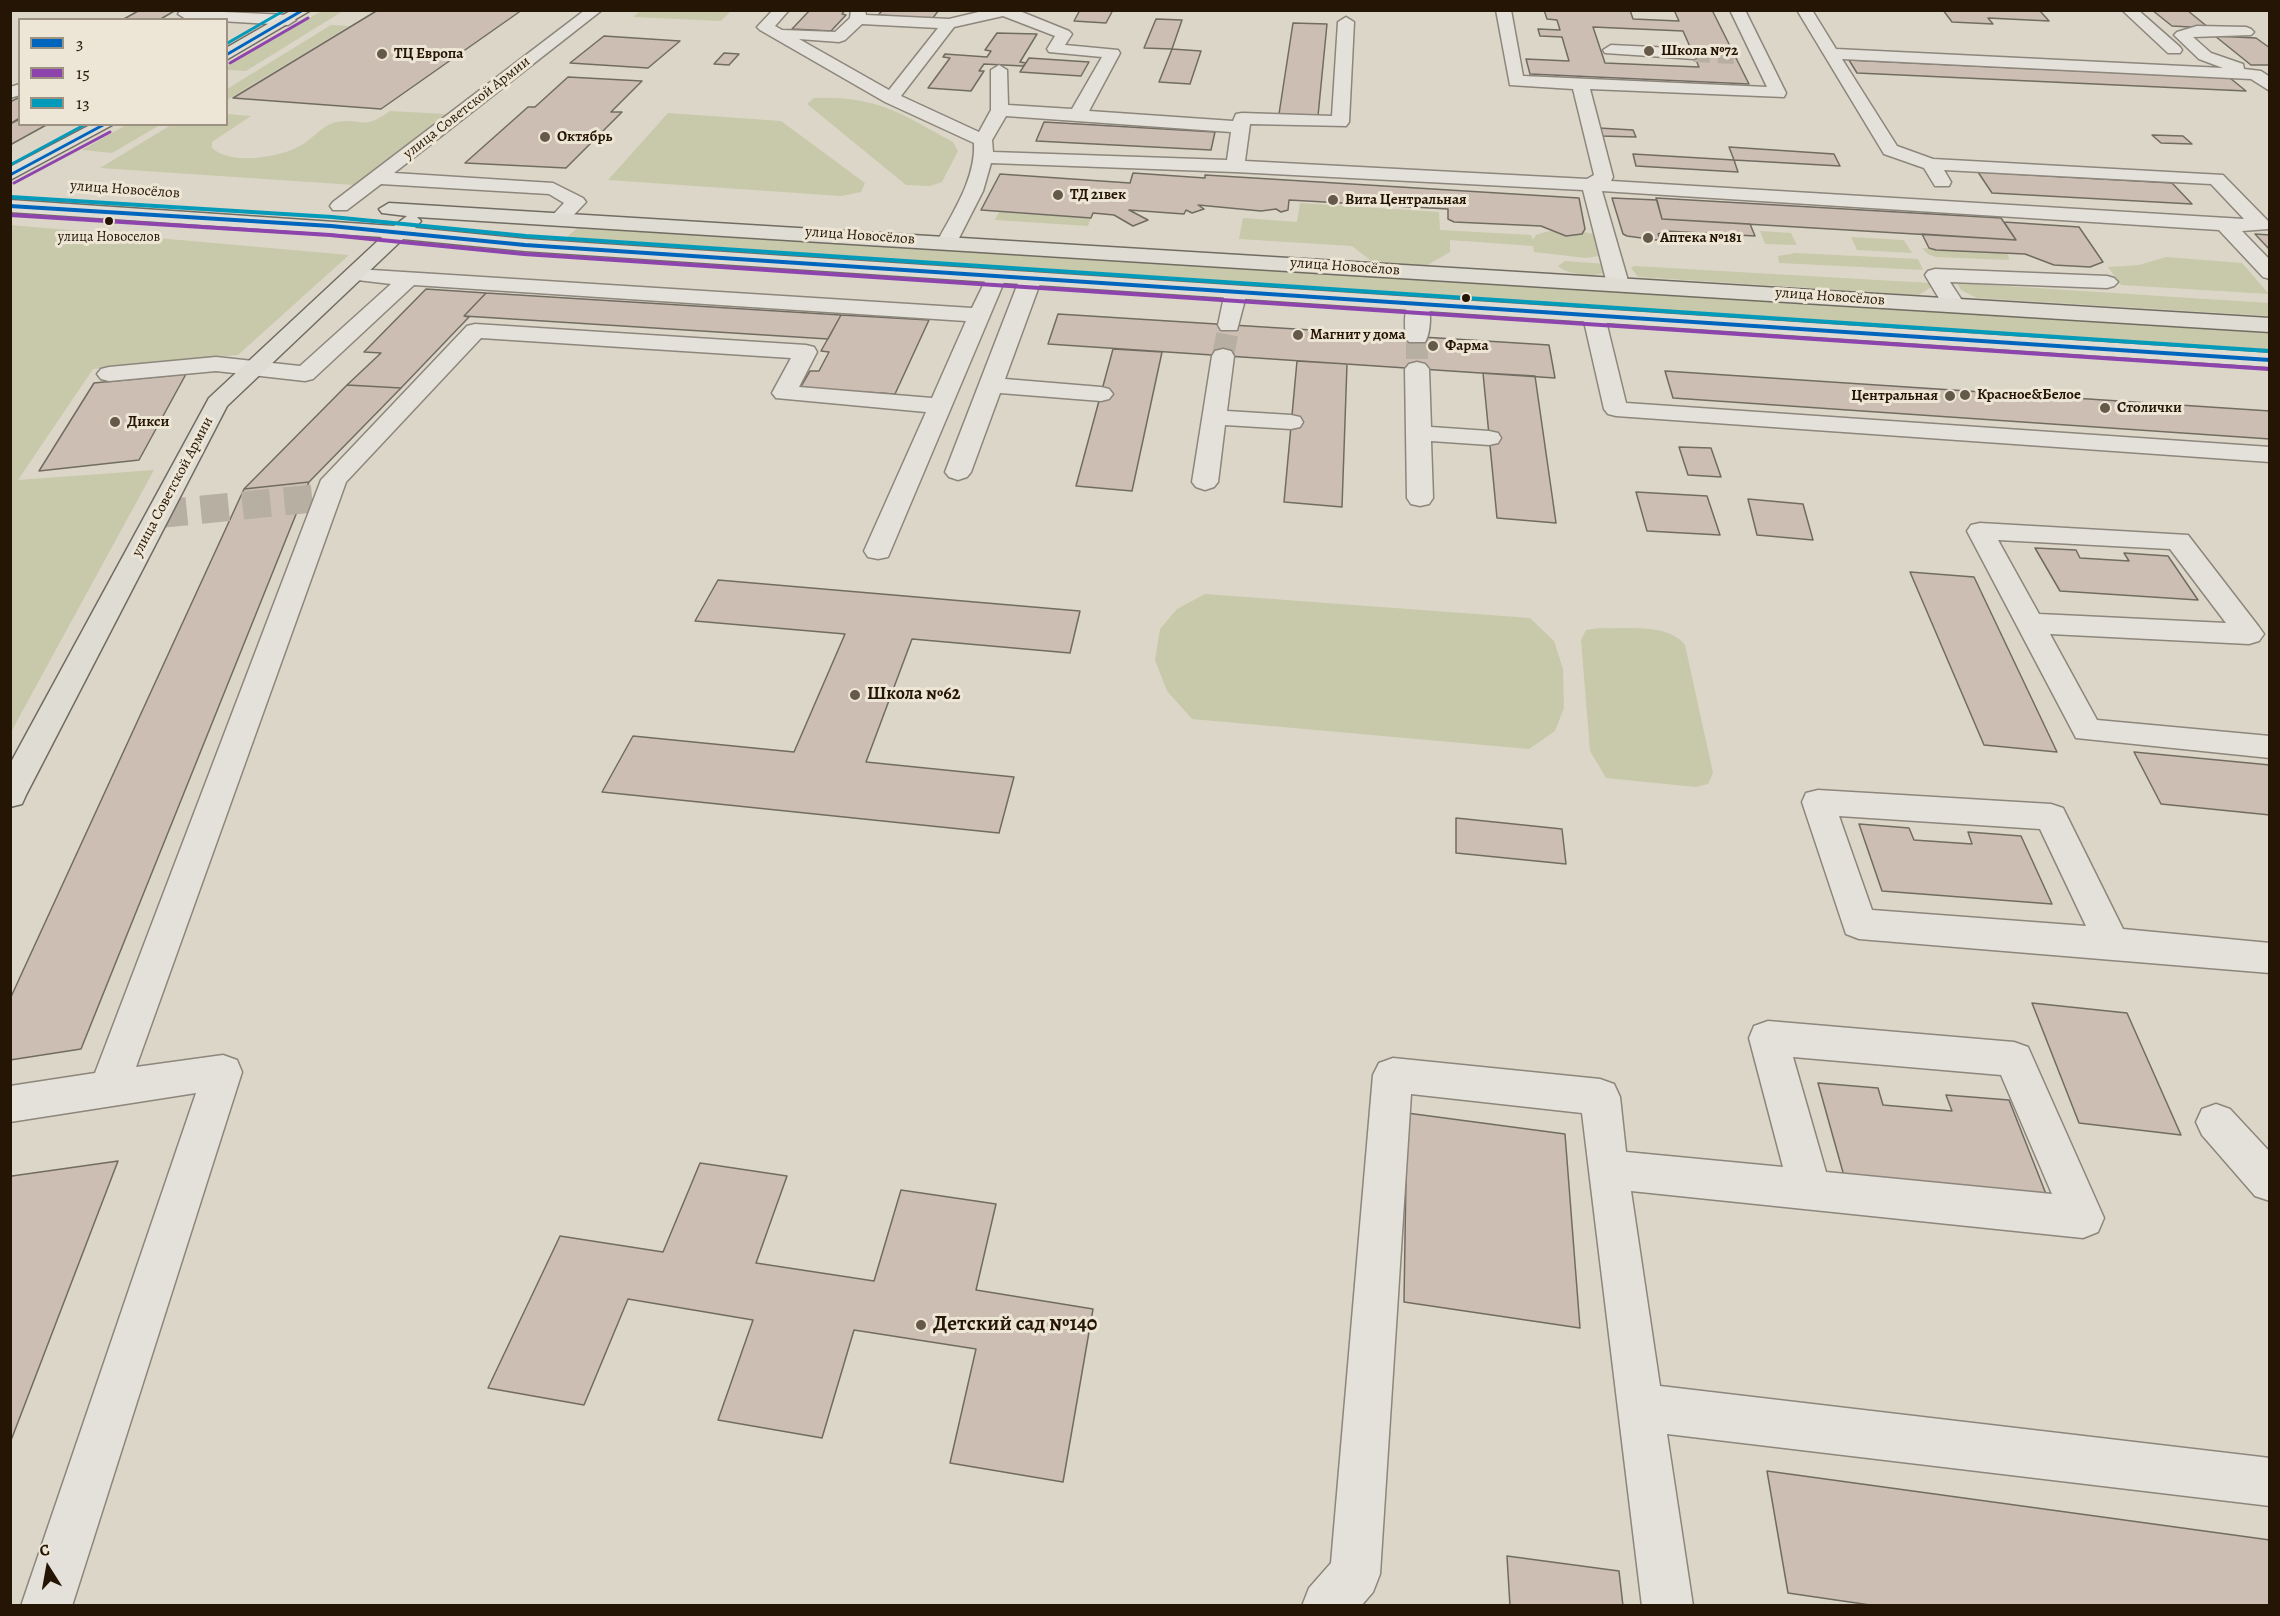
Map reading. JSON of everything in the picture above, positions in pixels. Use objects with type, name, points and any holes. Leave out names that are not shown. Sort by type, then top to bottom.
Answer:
[{"type":"main road","points":[[228,54],[304,10]]},
{"type":"main road","points":[[10,175],[102,126]]},
{"type":"main road","name":"улица Новосёлов","points":[[10,182],[340,206],[2270,325]]},
{"type":"main road","name":"улица Новосёлов","points":[[10,206],[152,213],[402,231],[525,245],[2270,360]]},
{"type":"main road","points":[[402,231],[420,211]]},
{"type":"main road","name":"улица Советской Армии","points":[[10,795],[217,403],[402,231]]},
{"type":"street","points":[[193,10],[186,14],[288,20]]},
{"type":"street","name":"улица Советской Армии","points":[[340,206],[595,10]]},
{"type":"street","points":[[782,10],[765,27],[983,148],[1235,166],[1591,184],[2265,226]]},
{"type":"street","points":[[891,98],[959,10]]},
{"type":"street","points":[[1503,10],[1516,81],[1778,93],[1752,57],[1737,10]]},
{"type":"street","points":[[1804,10],[1890,150],[1931,164],[2216,179],[2265,226]]},
{"type":"street","points":[[2129,10],[2174,50]]},
{"type":"street","points":[[778,34],[839,37],[858,15],[949,24],[1003,11],[1056,25],[1064,34],[1055,49],[1112,53],[1078,115]]},
{"type":"street","points":[[2224,16],[2246,32],[2197,31],[2182,35],[2205,56],[2255,74],[2270,86]]},
{"type":"street","points":[[1235,166],[1242,118],[1340,122],[1346,22]]},
{"type":"street","points":[[1611,50],[1694,54]]},
{"type":"street","points":[[1831,54],[2255,74]]},
{"type":"street","points":[[947,242],[973,191],[983,148],[1000,110],[999,70]]},
{"type":"street","points":[[1580,84],[1604,177],[1591,184]]},
{"type":"street","points":[[459,96],[477,99]]},
{"type":"street","points":[[1000,110],[1240,127]]},
{"type":"street","points":[[1931,164],[1957,207]]},
{"type":"street","points":[[378,178],[553,189],[576,202],[560,218]]},
{"type":"street","points":[[1591,184],[1604,235],[1614,259],[1618,284]]},
{"type":"street","points":[[2225,224],[2270,273]]},
{"type":"street","points":[[356,275],[979,315]]},
{"type":"street","points":[[878,551],[997,275]]},
{"type":"street","points":[[1954,305],[1935,275],[2107,282]]},
{"type":"street","points":[[109,374],[216,364],[305,374],[409,278]]},
{"type":"street","points":[[957,472],[1030,278]]},
{"type":"street","points":[[1230,325],[1236,292]]},
{"type":"street","points":[[1417,337],[1418,304]]},
{"type":"street","points":[[1594,317],[1616,409],[2270,455]]},
{"type":"street","points":[[109,1089],[334,480],[475,331],[806,352],[784,393],[940,406]]},
{"type":"street","points":[[1206,482],[1223,356]]},
{"type":"street","points":[[1417,369],[1420,498]]},
{"type":"street","points":[[991,385],[1101,394]]},
{"type":"street","points":[[1214,417],[1291,422]]},
{"type":"street","points":[[1418,434],[1489,438]]},
{"type":"street","points":[[2029,623],[2248,634],[2178,541],[1980,531],[2029,623],[2087,730],[2270,747]]},
{"type":"street","points":[[2112,943],[2051,817],[1818,802],[1859,924],[2112,943],[2270,958]]},
{"type":"street","points":[[1607,1168],[1810,1190],[2083,1218],[2014,1059],[1768,1038],[1810,1190]]},
{"type":"street","points":[[10,1104],[223,1072],[46,1605]]},
{"type":"street","points":[[1327,1605],[1355,1574],[1393,1075],[1600,1097],[1607,1168],[1668,1605]]},
{"type":"street","points":[[2216,1122],[2270,1182]]},
{"type":"street","points":[[1640,1407],[2270,1482]]},
{"type":"green space","points":[[323,10],[343,11],[246,71],[228,70],[228,66]]},
{"type":"green space","points":[[640,11],[731,11],[721,21],[633,17]]},
{"type":"green space","points":[[331,25],[349,26],[228,99],[228,88]]},
{"type":"green space","points":[[814,98],[855,100],[887,108],[953,142],[958,151],[942,182],[930,186],[906,185],[807,104]]},
{"type":"green space","points":[[390,111],[446,114],[354,185],[100,168],[169,126],[228,126],[228,114],[251,116],[212,142],[212,148],[230,157],[242,158],[266,157],[289,151],[308,141],[332,123],[367,122]]},
{"type":"green space","points":[[668,113],[781,121],[865,183],[861,192],[841,196],[608,180]]},
{"type":"green space","points":[[124,126],[158,126],[112,153],[82,150]]},
{"type":"green space","points":[[1300,203],[1439,212],[1440,230],[1531,235],[1533,240],[1536,235],[1549,231],[1572,235],[1584,232],[1598,235],[1606,255],[1586,258],[1534,252],[1533,246],[1450,240],[1450,252],[1426,266],[1374,263],[1352,246],[1239,239],[1243,218],[1297,222]]},
{"type":"green space","points":[[999,212],[1091,218],[1088,226],[995,220]]},
{"type":"green space","points":[[11,225],[349,255],[238,355],[93,369],[18,480],[154,470],[11,732]]},
{"type":"green space","points":[[580,226],[2269,332],[2269,350],[567,237]]},
{"type":"green space","points":[[1760,231],[1791,233],[1797,245],[1765,244]]},
{"type":"green space","points":[[1851,237],[1904,240],[1912,253],[1857,250]]},
{"type":"green space","points":[[1922,248],[2002,252],[2008,254],[2009,260],[1936,257],[1928,254]]},
{"type":"green space","points":[[1796,253],[1918,259],[1923,270],[1779,263],[1778,256]]},
{"type":"green space","points":[[2166,257],[2242,263],[2269,294],[2121,285],[2108,267],[2139,265]]},
{"type":"green space","points":[[1565,261],[1606,264],[1606,272],[1595,275],[1575,273],[1558,266]]},
{"type":"green space","points":[[1634,266],[1930,283],[1931,287],[1919,295],[1638,277],[1631,268]]},
{"type":"green space","points":[[1957,283],[2269,303],[2269,316],[1977,298],[1961,290]]},
{"type":"green space","points":[[1205,594],[1530,618],[1554,641],[1563,669],[1564,708],[1555,731],[1529,749],[1192,719],[1167,691],[1155,660],[1160,629],[1177,609]]},
{"type":"green space","points":[[1600,628],[1658,630],[1678,638],[1685,645],[1713,773],[1708,784],[1696,787],[1606,778],[1590,751],[1581,640],[1586,630]]},
{"type":"building","points":[[140,10],[176,10],[162,18],[126,18]]},
{"type":"building","name":"ТЦ Европа","points":[[378,10],[522,10],[381,109],[233,98]]},
{"type":"building","points":[[810,10],[845,10],[842,14],[846,15],[831,31],[792,29]]},
{"type":"building","points":[[883,10],[939,10],[932,19],[878,15]]},
{"type":"building","points":[[1080,10],[1113,10],[1106,23],[1074,21]]},
{"type":"building","name":"Школа №72","points":[[1544,10],[1630,10],[1633,19],[1679,21],[1674,10],[1712,10],[1749,84],[1530,74],[1526,59],[1569,61],[1562,37],[1540,36],[1538,29],[1560,30],[1557,20],[1547,19]],"holes":[[[1593,27],[1683,31],[1699,67],[1605,63]]]},
{"type":"building","points":[[1943,10],[2040,11],[2049,21],[1988,18],[1993,24],[1952,22]]},
{"type":"building","points":[[2152,10],[2187,10],[2209,28],[2172,26]]},
{"type":"building","points":[[1156,19],[1182,20],[1172,49],[1144,48]]},
{"type":"building","points":[[1293,23],[1327,24],[1318,116],[1279,114]]},
{"type":"building","points":[[997,33],[1037,34],[1020,62],[1026,63],[1023,66],[984,64],[979,71],[984,71],[971,91],[928,88],[950,58],[943,57],[945,54],[987,57],[991,51],[985,50]]},
{"type":"building","points":[[604,36],[680,41],[648,68],[570,63]]},
{"type":"building","points":[[2215,36],[2256,38],[2270,48],[2270,65],[2251,65]]},
{"type":"building","points":[[1172,49],[1201,51],[1190,84],[1159,82]]},
{"type":"building","points":[[724,53],[739,54],[729,65],[714,64]]},
{"type":"building","points":[[1029,58],[1089,62],[1081,76],[1020,72]]},
{"type":"building","points":[[1849,60],[2230,78],[2246,91],[1857,73]]},
{"type":"building","name":"Октябрь","points":[[568,77],[642,81],[611,112],[622,112],[566,168],[465,163],[528,107],[535,107]]},
{"type":"building","points":[[18,98],[18,120],[10,124],[10,102]]},
{"type":"building","points":[[18,119],[18,126],[44,126],[10,145],[10,124]]},
{"type":"building","points":[[1044,122],[1215,132],[1211,150],[1036,141]]},
{"type":"building","points":[[1599,128],[1633,130],[1636,137],[1601,136]]},
{"type":"building","points":[[2152,135],[2183,136],[2192,144],[2161,143]]},
{"type":"building","points":[[1729,147],[1834,154],[1840,166],[1734,160]]},
{"type":"building","points":[[1633,154],[1734,160],[1738,172],[1636,166]]},
{"type":"building","points":[[1978,172],[2172,183],[2192,204],[1992,193]]},
{"type":"building","points":[[1133,173],[1205,178],[1205,175],[1579,198],[1585,229],[1582,234],[1566,236],[1541,226],[1454,222],[1448,219],[1448,209],[1289,200],[1288,210],[1281,212],[1276,209],[1261,211],[1198,205],[1204,209],[1192,213],[1186,210],[1184,214],[1129,210],[1148,220],[1133,226],[1114,215],[1093,213],[1091,218],[981,210],[1000,174],[1130,183]]},
{"type":"building","points":[[1612,198],[1657,200],[1662,219],[1750,224],[1755,236],[1666,231],[1658,234],[1660,239],[1656,240],[1627,236],[1623,234]]},
{"type":"building","points":[[1656,198],[2001,218],[2016,240],[1662,219]]},
{"type":"building","points":[[2004,222],[2079,227],[2103,262],[2090,267],[2054,265],[2025,254],[1936,250],[1929,248],[1922,234],[2016,240]]},
{"type":"building","points":[[2255,234],[2270,235],[2270,250]]},
{"type":"building","points":[[426,289],[486,293],[464,316],[469,317],[401,388],[347,385],[381,353],[364,352]]},
{"type":"building","points":[[486,293],[841,315],[828,339],[464,316]]},
{"type":"building","points":[[1058,314],[1549,345],[1555,378],[1048,344]]},
{"type":"building","points":[[841,315],[929,320],[895,394],[800,388],[810,371],[819,371],[829,352],[821,351]]},
{"type":"building","points":[[1113,349],[1162,352],[1132,491],[1076,486]]},
{"type":"building","points":[[1297,361],[1347,364],[1342,507],[1284,502]]},
{"type":"building","points":[[1665,371],[2270,411],[2270,439],[1673,398]]},
{"type":"building","points":[[1483,373],[1535,376],[1556,523],[1497,518]]},
{"type":"building","name":"Дикси","points":[[186,374],[139,460],[39,471],[94,383]]},
{"type":"building","points":[[347,385],[401,388],[309,482],[244,489]]},
{"type":"building","points":[[1679,447],[1711,448],[1721,477],[1688,475]]},
{"type":"building","points":[[309,482],[81,1049],[10,1060],[10,999],[244,489]]},
{"type":"building","points":[[1636,492],[1707,496],[1720,535],[1647,531]]},
{"type":"building","points":[[1748,499],[1803,504],[1813,540],[1757,535]]},
{"type":"building","points":[[2035,548],[2076,550],[2080,558],[2129,561],[2124,553],[2168,556],[2198,600],[2060,591]]},
{"type":"building","points":[[1910,572],[1974,577],[2057,752],[1984,745]]},
{"type":"building","name":"Школа №62","points":[[718,580],[1080,611],[1070,653],[912,639],[866,762],[1014,777],[999,833],[602,792],[633,736],[794,752],[845,634],[695,621]]},
{"type":"building","points":[[2134,752],[2270,765],[2270,815],[2161,804]]},
{"type":"building","points":[[1456,818],[1562,829],[1566,864],[1456,853]]},
{"type":"building","points":[[1859,824],[1909,828],[1914,840],[1972,844],[1968,832],[2021,836],[2052,904],[1882,891]]},
{"type":"building","points":[[2032,1003],[2127,1013],[2181,1135],[2079,1123]]},
{"type":"building","points":[[1818,1083],[1878,1088],[1883,1105],[1952,1111],[1946,1095],[2009,1100],[2046,1194],[1844,1176]]},
{"type":"building","points":[[1407,1113],[1565,1134],[1580,1328],[1404,1302]]},
{"type":"building","points":[[118,1161],[10,1443],[10,1179],[12,1176]]},
{"type":"building","name":"Детский сад №140","points":[[700,1163],[787,1176],[756,1263],[874,1281],[901,1190],[996,1204],[976,1290],[1093,1309],[1063,1482],[950,1463],[976,1349],[854,1330],[822,1438],[718,1420],[753,1320],[628,1299],[584,1405],[488,1388],[560,1236],[663,1252]]},
{"type":"building","points":[[1767,1471],[2270,1540],[2270,1606],[1877,1606],[1788,1593]]},
{"type":"building","points":[[1507,1556],[1619,1571],[1623,1606],[1510,1606]]},
{"type":"tunnel","points":[[1694,54],[1735,56]]},
{"type":"tunnel","points":[[1223,356],[1229,325]]},
{"type":"tunnel","points":[[1417,337],[1417,369]]},
{"type":"tunnel","points":[[159,514],[328,497]]},
{"type":"transit line","name":"13","points":[[228,43],[285,10]]},
{"type":"transit line","name":"3","points":[[228,54],[303,10]]},
{"type":"transit line","name":"15","points":[[230,63],[308,18]]},
{"type":"transit line","name":"13","points":[[10,165],[82,126]]},
{"type":"transit line","name":"3","points":[[10,175],[101,126]]},
{"type":"transit line","name":"15","points":[[14,183],[110,132]]},
{"type":"transit line","name":"13","points":[[11,197],[332,217],[526,236],[2270,351]]},
{"type":"transit line","name":"3","points":[[10,206],[331,226],[525,245],[2270,360]]},
{"type":"transit line","name":"15","points":[[10,215],[330,235],[524,254],[2269,369]]},
{"type":"place","name":"Школа №72","points":[[1649,51]]},
{"type":"place","name":"ТЦ Европа","points":[[382,54]]},
{"type":"place","name":"Октябрь","points":[[545,137]]},
{"type":"place","name":"ТД 21век","points":[[1058,195]]},
{"type":"place","name":"Вита Центральная","points":[[1333,200]]},
{"type":"place","name":"улица Новоселов","points":[[109,221]]},
{"type":"place","name":"Аптека №181","points":[[1648,238]]},
{"type":"place","name":"Магнит у дома","points":[[1298,335]]},
{"type":"place","name":"Фарма","points":[[1433,346]]},
{"type":"place","name":"Красное&Белое","points":[[1965,395]]},
{"type":"place","name":"Центральная","points":[[1950,396]]},
{"type":"place","name":"Столички","points":[[2105,408]]},
{"type":"place","name":"Дикси","points":[[115,422]]},
{"type":"place","name":"Школа №62","points":[[855,695]]},
{"type":"place","name":"Детский сад №140","points":[[921,1325]]}]
